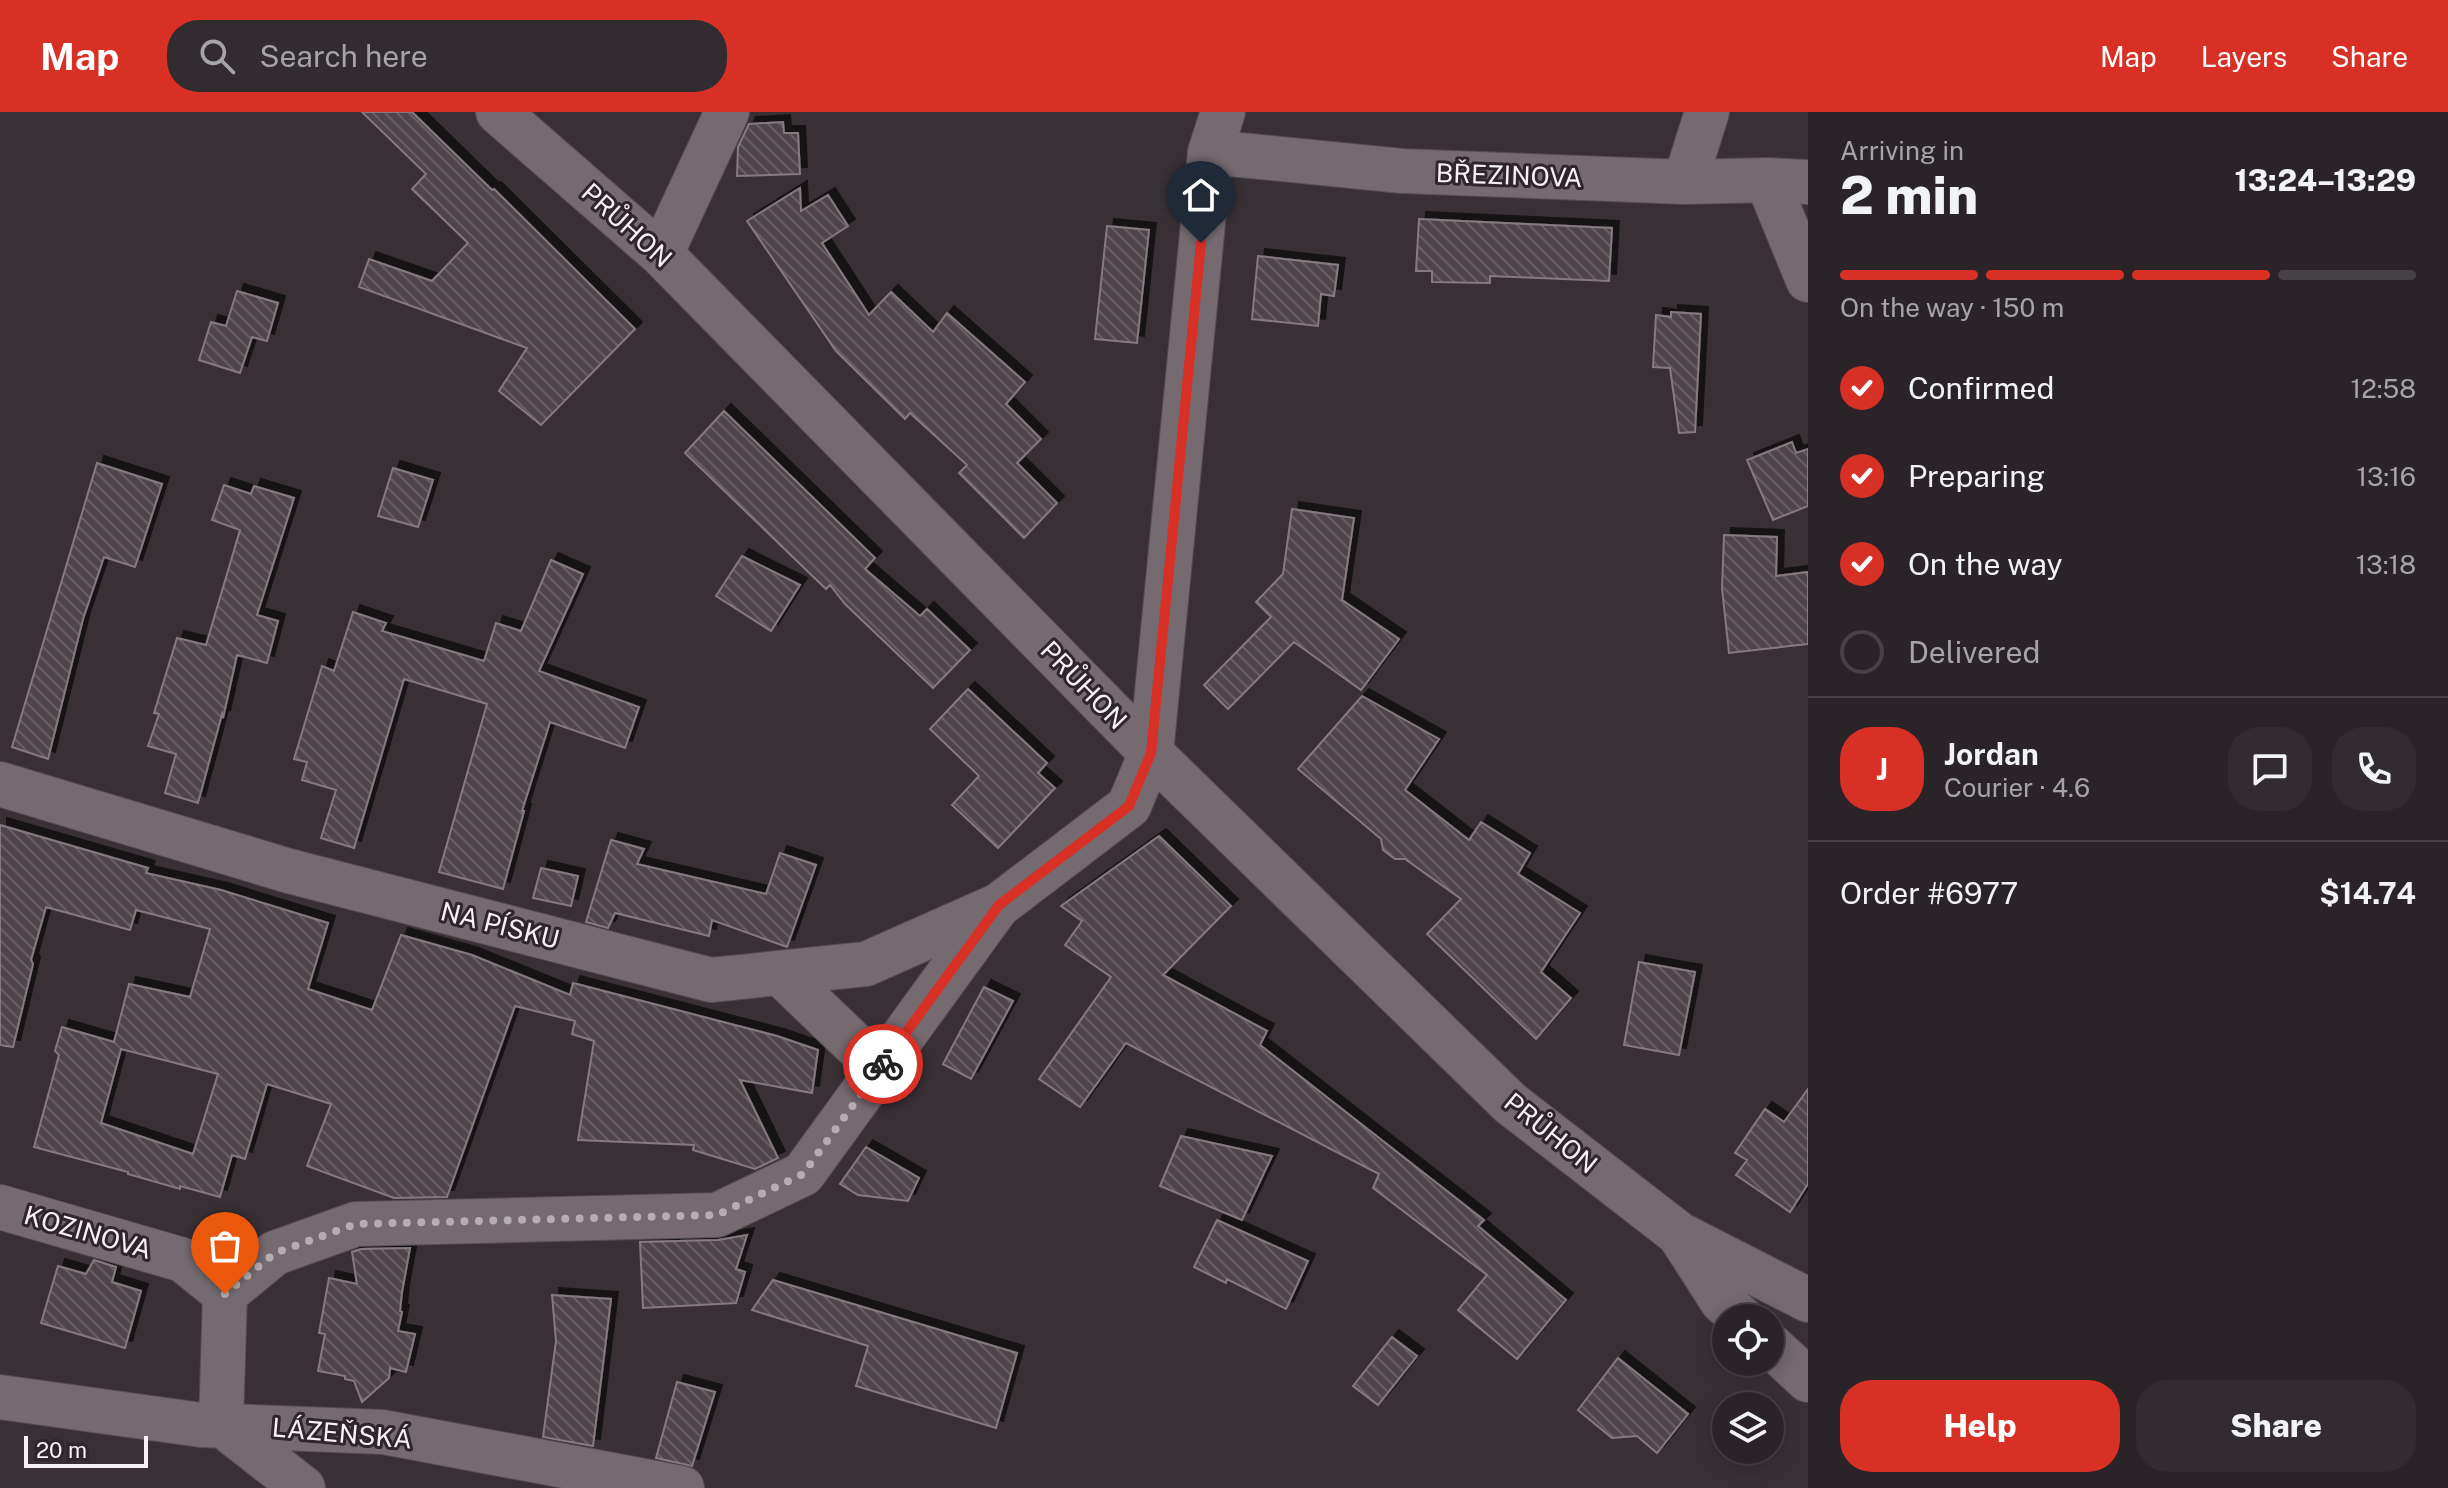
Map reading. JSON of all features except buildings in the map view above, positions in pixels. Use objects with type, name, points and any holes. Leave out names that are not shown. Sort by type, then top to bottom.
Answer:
[{"type":"street","name":"PRŮHON","points":[[498,112],[661,254],[1151,753],[1510,1103],[1679,1234],[1725,1304]]},
{"type":"street","points":[[661,254],[727,112]]},
{"type":"street","points":[[1685,182],[1707,112]]},
{"type":"street","name":"BŘEZINOVA","points":[[1217,132],[1402,171],[1685,182],[1788,181]]},
{"type":"street","name":"NA PÍSKU","points":[[0,784],[289,871],[711,980],[866,964],[999,905],[1129,806],[1151,753],[1217,132]]},
{"type":"street","points":[[1788,181],[1808,280]]},
{"type":"street","name":"NA PÍSKU","points":[[225,1294],[275,1253],[356,1224],[717,1215],[803,1174],[999,905]]},
{"type":"street","points":[[780,973],[880,1069]]},
{"type":"street","name":"KOZINOVA","points":[[0,1207],[183,1260],[225,1294]]},
{"type":"street","points":[[1679,1234],[1808,1300]]},
{"type":"street","points":[[225,1294],[221,1424],[303,1488]]},
{"type":"street","points":[[1784,1358],[1808,1380]]},
{"type":"street","name":"LÁZEŇSKÁ","points":[[0,1397],[201,1425],[383,1432],[682,1488]]},
{"type":"way so far","points":[[225,1294],[275,1253],[356,1224],[717,1215],[803,1174],[883,1064]]},
{"type":"route","points":[[883,1064],[999,905],[1129,806],[1151,753],[1201,243]]}]
